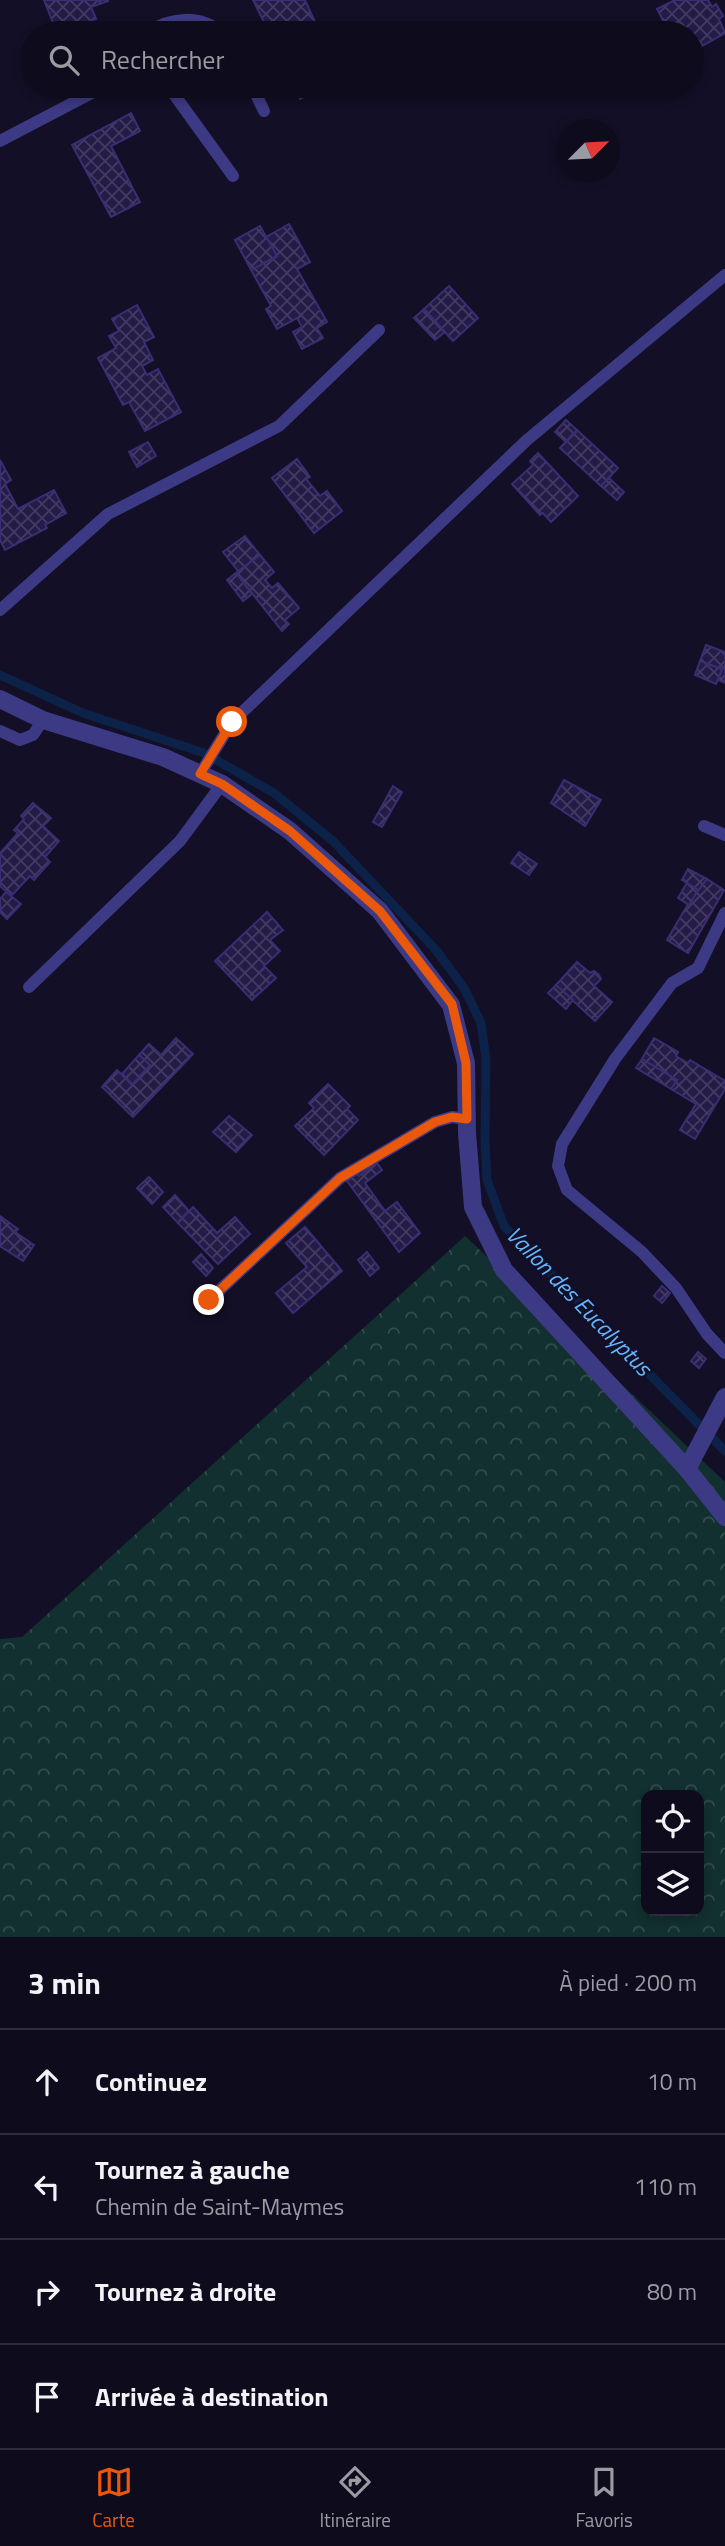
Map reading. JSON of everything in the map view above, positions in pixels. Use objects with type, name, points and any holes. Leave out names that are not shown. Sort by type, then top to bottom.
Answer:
[{"type":"street","points":[[0,699],[43,720],[163,757],[222,784],[290,831],[380,911],[452,1004],[466,1063],[473,1207],[504,1270],[687,1469],[725,1517]]},
{"type":"street","points":[[687,1469],[723,1403]]},
{"type":"lane","points":[[174,21],[181,18],[193,21]]},
{"type":"lane","points":[[0,141],[82,98]]},
{"type":"lane","points":[[177,98],[233,176]]},
{"type":"lane","points":[[258,98],[264,111]]},
{"type":"lane","points":[[200,774],[232,722],[507,458],[725,275]]},
{"type":"lane","points":[[0,610],[108,514],[279,426],[379,330]]},
{"type":"lane","points":[[0,731],[20,740],[33,735],[43,720]]},
{"type":"lane","points":[[29,987],[180,841],[222,784]]},
{"type":"lane","points":[[704,826],[725,835]]},
{"type":"lane","points":[[725,913],[698,968],[672,983],[615,1059],[562,1144],[558,1166],[567,1190],[642,1252],[676,1288],[707,1334],[725,1353]]},
{"type":"lane","points":[[209,1300],[340,1178],[435,1122],[452,1117],[467,1119]]},
{"type":"green space","points":[[465,1236],[725,1482],[725,1937],[0,1937],[0,1639],[22,1637]]},
{"type":"building","points":[[44,0],[108,0],[91,7],[96,19],[52,21]]},
{"type":"building","points":[[253,0],[305,0],[315,21],[264,21]]},
{"type":"building","points":[[675,0],[708,0],[712,7],[716,4],[723,16],[719,19],[725,33],[704,45],[704,21],[663,21],[657,9]]},
{"type":"building","points":[[131,113],[140,131],[111,146],[140,202],[111,217],[72,145]]},
{"type":"building","points":[[289,224],[310,262],[297,269],[327,322],[317,328],[323,338],[302,349],[293,332],[302,327],[297,318],[277,329],[266,309],[271,306],[251,270],[277,256],[266,237]]},
{"type":"building","points":[[260,226],[277,256],[251,270],[235,240]]},
{"type":"building","points":[[449,286],[478,318],[453,341],[424,309]]},
{"type":"building","points":[[137,305],[154,337],[144,342],[153,360],[142,366],[147,375],[158,369],[181,412],[145,431],[129,402],[123,405],[98,358],[116,348],[109,336],[119,331],[112,319]]},
{"type":"building","points":[[424,309],[445,332],[435,340],[414,318]]},
{"type":"building","points":[[566,420],[577,430],[566,442],[555,432]]},
{"type":"building","points":[[577,430],[618,468],[601,486],[560,448]]},
{"type":"building","points":[[148,442],[156,456],[137,467],[129,452]]},
{"type":"building","points":[[538,453],[578,496],[551,522],[543,513],[540,515],[512,484],[533,465],[530,461]]},
{"type":"building","points":[[297,459],[310,477],[306,479],[320,496],[327,491],[342,511],[314,533],[272,478]]},
{"type":"building","points":[[0,460],[11,480],[5,484],[18,509],[54,490],[66,513],[45,525],[47,528],[5,550],[0,540]]},
{"type":"building","points":[[609,478],[624,492],[617,500],[601,486]]},
{"type":"building","points":[[245,536],[260,555],[239,572],[223,552]]},
{"type":"building","points":[[260,555],[274,572],[265,580],[272,588],[278,583],[299,608],[285,620],[289,624],[282,631],[236,573]]},
{"type":"building","points":[[236,573],[252,594],[243,601],[227,580]]},
{"type":"building","points":[[706,645],[725,652],[725,683],[718,680],[722,669],[700,661]]},
{"type":"building","points":[[700,661],[722,669],[716,684],[695,675]]},
{"type":"building","points":[[564,780],[601,800],[585,826],[551,803]]},
{"type":"building","points":[[393,786],[402,792],[382,827],[373,822]]},
{"type":"building","points":[[33,803],[51,818],[43,826],[59,841],[45,857],[50,862],[34,880],[30,876],[11,896],[0,886],[0,853],[18,833],[14,830],[24,819],[21,816]]},
{"type":"building","points":[[519,852],[537,864],[529,875],[511,863]]},
{"type":"building","points":[[688,869],[707,879],[700,891],[682,880]]},
{"type":"building","points":[[707,879],[724,890],[688,953],[667,940],[688,904]]},
{"type":"building","points":[[687,883],[698,890],[689,905],[678,898]]},
{"type":"building","points":[[6,892],[21,904],[7,919],[0,912],[0,899]]},
{"type":"building","points":[[267,912],[283,930],[270,940],[280,951],[264,966],[276,978],[252,1000],[215,961]]},
{"type":"building","points":[[577,962],[590,973],[594,971],[599,975],[601,979],[594,986],[612,1002],[595,1021],[556,985]]},
{"type":"building","points":[[556,985],[573,1000],[566,1009],[548,993]]},
{"type":"building","points":[[176,1038],[193,1054],[133,1117],[102,1087],[117,1070],[132,1085],[150,1065],[139,1055],[149,1044],[161,1055]]},
{"type":"building","points":[[654,1038],[678,1052],[676,1056],[688,1063],[690,1060],[725,1081],[725,1089],[695,1139],[680,1130],[696,1104],[671,1089],[677,1080],[642,1059]]},
{"type":"building","points":[[139,1055],[150,1065],[132,1085],[122,1074]]},
{"type":"building","points":[[642,1059],[677,1080],[671,1089],[636,1068]]},
{"type":"building","points":[[328,1084],[350,1106],[347,1109],[358,1120],[324,1155],[295,1126],[314,1108],[309,1103]]},
{"type":"building","points":[[229,1116],[252,1135],[236,1152],[213,1132]]},
{"type":"building","points":[[377,1163],[382,1170],[365,1183],[385,1211],[397,1202],[420,1233],[399,1252],[347,1181],[356,1173],[359,1176]]},
{"type":"building","points":[[149,1177],[163,1192],[152,1204],[137,1188]]},
{"type":"building","points":[[175,1195],[189,1211],[178,1223],[163,1207]]},
{"type":"building","points":[[193,1207],[217,1233],[235,1217],[250,1234],[218,1264],[178,1223]]},
{"type":"building","points":[[0,1216],[18,1229],[15,1232],[34,1245],[23,1261],[0,1246]]},
{"type":"building","points":[[305,1227],[342,1271],[293,1313],[276,1293],[307,1267],[286,1243]]},
{"type":"building","points":[[367,1252],[379,1268],[370,1276],[358,1260]]},
{"type":"building","points":[[201,1254],[213,1268],[206,1276],[193,1262]]},
{"type":"building","points":[[662,1286],[670,1293],[662,1303],[654,1296]]},
{"type":"building","points":[[698,1352],[706,1359],[699,1368],[691,1361]]},
{"type":"waterway","name":"Vallon des Eucalyptus","points":[[0,675],[83,713],[204,753],[274,793],[333,841],[436,950],[464,988],[481,1023],[486,1059],[487,1180],[504,1226],[725,1451]]},
{"type":"route","points":[[209,1300],[340,1178],[435,1122],[452,1117],[467,1119],[466,1063],[452,1004],[380,911],[290,831],[222,784],[200,774],[232,722]]}]
